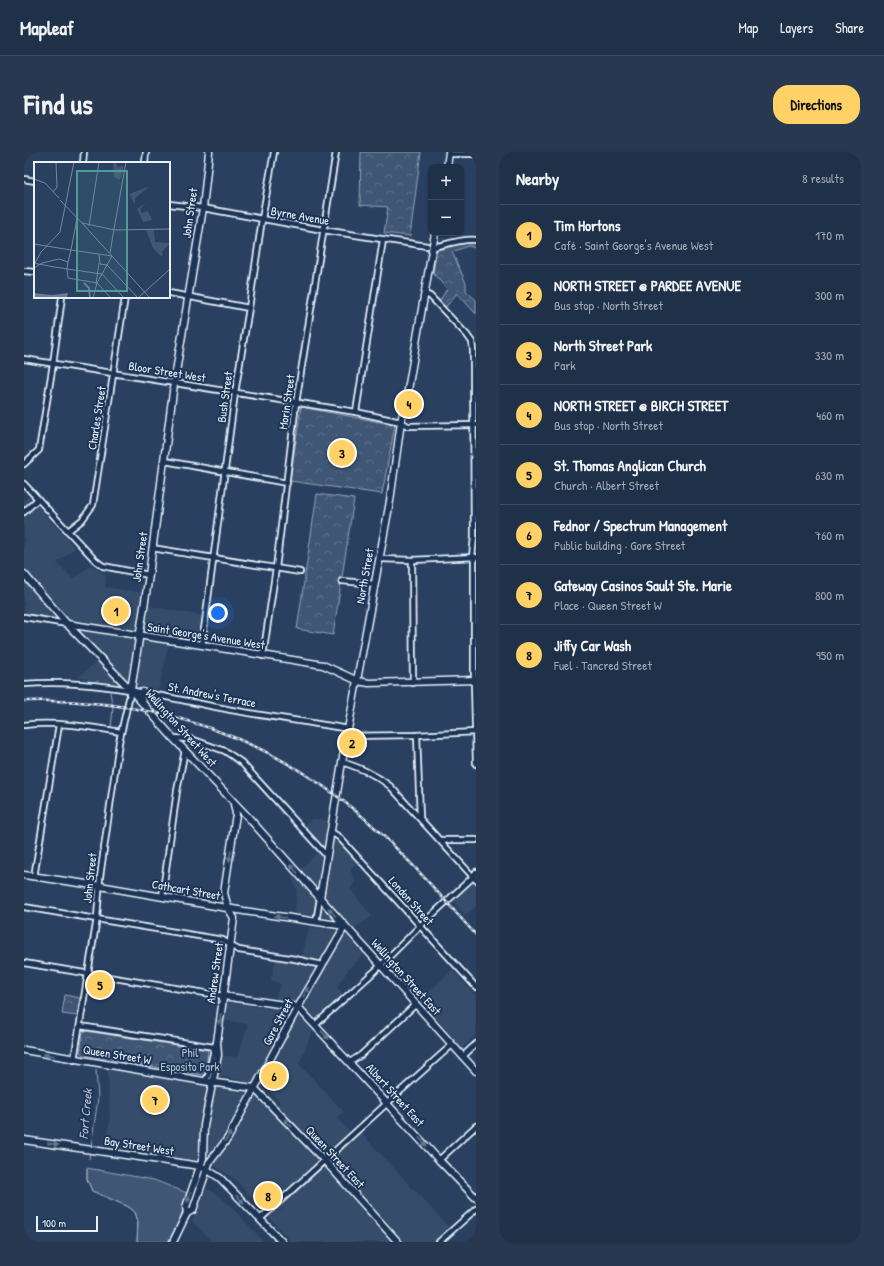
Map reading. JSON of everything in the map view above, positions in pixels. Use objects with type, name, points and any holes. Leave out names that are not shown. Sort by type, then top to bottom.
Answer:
[{"type":"main road","name":"John Street","points":[[132,690],[149,575],[174,384],[203,208],[209,152]]},
{"type":"main road","points":[[447,164],[449,153]]},
{"type":"main road","name":"North Street","points":[[320,898],[342,762],[390,501],[401,422],[425,294],[430,247],[434,236]]},
{"type":"main road","name":"Wellington Street West","points":[[25,577],[67,624],[132,690],[320,898]]},
{"type":"main road","name":"Saint George's Avenue West","points":[[67,624],[323,666],[358,681],[369,684],[475,681]]},
{"type":"main road","points":[[142,702],[141,696],[143,692]]},
{"type":"main road","points":[[233,801],[236,809],[235,820],[224,893],[228,908],[234,918],[244,911]]},
{"type":"main road","points":[[235,820],[240,816],[248,817]]},
{"type":"main road","name":"Cathcart Street","points":[[24,875],[345,926]]},
{"type":"main road","points":[[209,905],[218,902],[224,893]]},
{"type":"main road","name":"Wellington Street East","points":[[320,898],[476,1071]]},
{"type":"main road","name":"Andrew Street","points":[[203,1168],[204,1126],[218,1055],[215,1044],[234,918]]},
{"type":"main road","name":"Gore Street","points":[[203,1168],[228,1138],[298,1007],[345,926]]},
{"type":"main road","points":[[225,976],[229,994],[234,998]]},
{"type":"main road","points":[[223,996],[298,1007]]},
{"type":"main road","name":"Albert Street East","points":[[298,1007],[476,1198]]},
{"type":"main road","name":"Queen Street W","points":[[24,1050],[74,1060],[254,1088]]},
{"type":"main road","name":"Queen Street East","points":[[254,1088],[325,1162],[398,1242]]},
{"type":"main road","name":"Bay Street West","points":[[24,1140],[83,1148],[203,1168]]},
{"type":"main road","points":[[203,1168],[220,1178],[282,1242]]},
{"type":"main road","points":[[187,1213],[193,1210],[201,1183],[203,1168]]},
{"type":"main road","points":[[173,1242],[187,1213],[186,1207],[203,1168]]},
{"type":"main road","points":[[201,1183],[212,1177],[220,1178]]},
{"type":"street","points":[[83,162],[84,152]]},
{"type":"street","points":[[145,162],[146,152]]},
{"type":"street","name":"Bush Street","points":[[202,645],[235,393],[274,152]]},
{"type":"street","name":"Morin Street","points":[[263,656],[276,568],[296,402],[336,152]]},
{"type":"street","points":[[449,153],[476,154]]},
{"type":"street","points":[[24,179],[34,181]]},
{"type":"street","name":"Byrne Avenue","points":[[170,204],[203,208],[323,230],[430,247],[442,246],[462,240],[476,240]]},
{"type":"street","points":[[356,412],[383,240]]},
{"type":"street","points":[[24,271],[34,272]]},
{"type":"street","points":[[170,293],[249,308]]},
{"type":"street","points":[[425,294],[430,296],[467,335],[472,342],[473,351],[476,764]]},
{"type":"street","points":[[24,464],[39,450],[62,298]]},
{"type":"street","name":"Charles Street","points":[[68,531],[82,520],[93,505],[125,298]]},
{"type":"street","name":"Bloor Street West","points":[[24,359],[356,412],[401,422],[408,426],[474,425]]},
{"type":"street","points":[[164,461],[287,483]]},
{"type":"street","points":[[24,484],[95,560],[103,566],[149,575]]},
{"type":"street","points":[[24,512],[38,499]]},
{"type":"street","points":[[152,548],[300,572]]},
{"type":"street","points":[[380,559],[412,560],[474,557]]},
{"type":"street","points":[[412,560],[413,683]]},
{"type":"street","points":[[342,581],[375,584]]},
{"type":"street","name":"Saint George's Avenue West","points":[[24,617],[67,624]]},
{"type":"street","name":"St. Andrew's Terrace","points":[[24,684],[88,684],[132,690],[232,710],[348,729]]},
{"type":"street","name":"John Street","points":[[74,1060],[97,918],[100,877],[121,732],[132,690]]},
{"type":"street","points":[[24,725],[59,725],[121,732]]},
{"type":"street","points":[[34,877],[59,725]]},
{"type":"street","points":[[347,736],[476,732]]},
{"type":"street","points":[[417,735],[420,818]]},
{"type":"street","points":[[174,738],[192,739],[225,751],[241,762],[326,855]]},
{"type":"street","points":[[162,897],[177,791],[185,750]]},
{"type":"street","points":[[342,762],[359,767],[390,786],[441,840],[475,879]]},
{"type":"street","name":"London Street","points":[[331,832],[339,837],[476,986]]},
{"type":"street","points":[[441,840],[476,840]]},
{"type":"street","points":[[315,1025],[420,926],[475,879],[476,872]]},
{"type":"street","name":"North Street","points":[[316,922],[320,898]]},
{"type":"street","points":[[24,906],[223,940],[239,950],[322,965]]},
{"type":"street","points":[[24,963],[223,996]]},
{"type":"street","points":[[350,1062],[361,1055],[416,1004]]},
{"type":"street","points":[[80,1026],[215,1044]]},
{"type":"street","name":"Andrew Street","points":[[205,1081],[208,1076],[215,1044]]},
{"type":"street","points":[[463,1056],[476,1044]]},
{"type":"street","points":[[260,1219],[325,1162],[387,1103],[452,1045]]},
{"type":"street","points":[[439,1160],[476,1126]]},
{"type":"street","points":[[439,1242],[476,1209]]},
{"type":"shaded area","points":[[29,496],[75,548],[57,563],[73,579],[91,565],[106,576],[105,587],[151,594],[149,606],[209,617],[204,651],[168,645],[159,689],[99,682],[78,677],[97,661],[59,621],[24,615],[24,501]]},
{"type":"shaded area","points":[[313,819],[327,820],[326,833],[338,842],[356,863],[350,869],[355,882],[350,889],[372,916],[355,928],[341,916],[329,918],[295,913],[297,890],[292,878],[317,853],[299,830]]},
{"type":"shaded area","points":[[472,882],[476,887],[476,906],[465,915],[453,900]]},
{"type":"shaded area","points":[[309,927],[334,930],[348,935],[364,955],[349,968],[337,987],[343,995],[323,1015],[314,1027],[299,1064],[344,1112],[336,1117],[351,1133],[355,1128],[362,1134],[455,1234],[447,1242],[291,1242],[235,1179],[213,1165],[244,1120],[238,1114],[223,1143],[217,1149],[196,1162],[103,1146],[110,1123],[108,1069],[252,1093],[271,1111],[280,1102],[264,1086],[217,1075],[217,1055],[238,1057],[248,1024],[222,1020],[227,1002],[271,1009],[281,984],[271,980],[277,955],[302,958]]},
{"type":"shaded area","points":[[452,970],[476,996],[476,1035],[462,1048],[420,1000]]},
{"type":"shaded area","points":[[207,1189],[228,1203],[264,1242],[212,1242],[192,1221]]},
{"type":"green space","points":[[361,152],[421,152],[410,236],[384,233],[388,207],[360,205]]},
{"type":"green space","points":[[458,241],[476,242],[476,248],[468,246],[452,252],[466,283],[466,291],[476,300],[476,314],[457,293],[446,307],[439,302],[447,289],[433,273],[437,249]]},
{"type":"green space","points":[[301,407],[395,425],[382,494],[290,481]]},
{"type":"green space","points":[[317,494],[354,499],[333,635],[297,629]]},
{"type":"green space","points":[[65,995],[80,998],[77,1016],[62,1014]]},
{"type":"green space","name":"Phil Esposito Park","points":[[85,1031],[208,1050],[206,1073],[203,1075],[83,1055],[80,1052],[83,1033]]},
{"type":"green space","points":[[87,1168],[154,1180],[187,1193],[180,1220],[168,1242],[137,1242],[138,1222],[135,1212],[127,1206],[92,1191],[87,1179]]},
{"type":"waterway","points":[[110,692],[113,708],[111,728]]},
{"type":"waterway","name":"Fort Creek","points":[[91,1147],[98,1098],[96,1070]]},
{"type":"waterway","name":"Fort Creek","points":[[89,1159],[90,1152]]},
{"type":"waterway","name":"Fort Creek","points":[[87,1168],[87,1179],[92,1191],[129,1207],[135,1212],[138,1222],[137,1242]]},
{"type":"railway","points":[[24,701],[71,701],[117,706],[161,714],[205,726],[247,743],[287,763],[326,788],[363,817],[407,860],[476,935]]},
{"type":"place","name":"NORTH STREET @ BIRCH STREET","points":[[409,404]]},
{"type":"place","name":"North Street Park","points":[[342,453]]},
{"type":"place","name":"Tim Hortons","points":[[116,611]]},
{"type":"place","name":"NORTH STREET @ PARDEE AVENUE","points":[[352,743]]},
{"type":"place","name":"St. Thomas Anglican Church","points":[[100,985]]},
{"type":"place","name":"Fednor / Spectrum Management","points":[[274,1076]]},
{"type":"place","name":"Gateway Casinos Sault Ste. Marie","points":[[155,1100]]},
{"type":"place","name":"Jiffy Car Wash","points":[[268,1196]]}]
